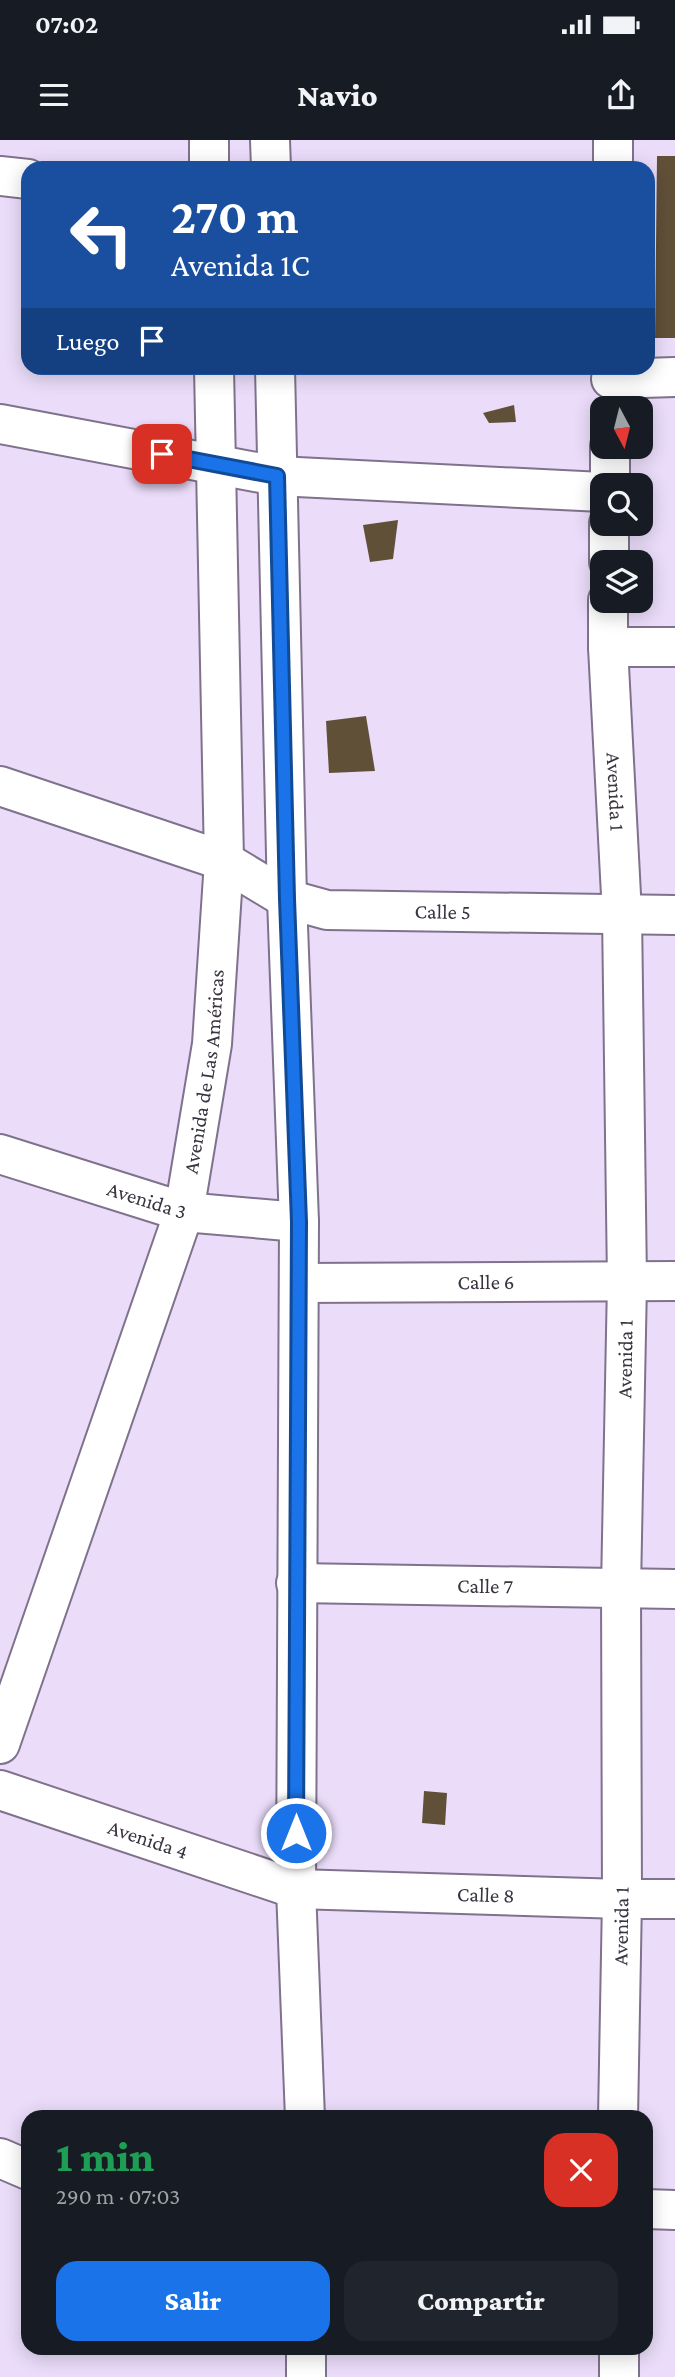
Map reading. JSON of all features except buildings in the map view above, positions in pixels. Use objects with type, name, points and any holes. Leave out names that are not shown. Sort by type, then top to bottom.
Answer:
[{"type":"street","points":[[209,140],[209,161]]},
{"type":"street","points":[[270,140],[271,161]]},
{"type":"street","points":[[613,140],[613,161]]},
{"type":"street","points":[[0,176],[21,178]]},
{"type":"street","name":"Avenida de Las Américas","points":[[0,1744],[184,1212],[212,1044],[224,861],[214,375]]},
{"type":"street","points":[[275,375],[287,899],[299,1222],[296,1889],[304,2110]]},
{"type":"street","points":[[611,385],[675,377]]},
{"type":"street","points":[[0,424],[277,476],[590,491]]},
{"type":"street","name":"Avenida 1","points":[[608,613],[622,914],[627,1282],[621,1588],[622,1899],[618,2110]]},
{"type":"street","points":[[608,648],[675,647]]},
{"type":"street","name":"Calle 5","points":[[0,786],[224,861],[287,899],[327,910],[675,915]]},
{"type":"street","name":"Avenida 3","points":[[0,1154],[184,1212],[299,1222]]},
{"type":"street","name":"Calle 6","points":[[299,1283],[675,1281]]},
{"type":"street","name":"Calle 7","points":[[296,1583],[675,1589]]},
{"type":"street","name":"Avenida 4","points":[[0,1790],[296,1889]]},
{"type":"street","name":"Calle 8","points":[[296,1889],[675,1899]]},
{"type":"street","points":[[0,2158],[21,2167]]},
{"type":"street","points":[[653,2209],[675,2210]]},
{"type":"street","points":[[306,2355],[306,2377]]},
{"type":"street","points":[[619,2355],[619,2377]]},
{"type":"route","points":[[162,454],[277,476],[287,899],[299,1222],[296,1833]]}]
